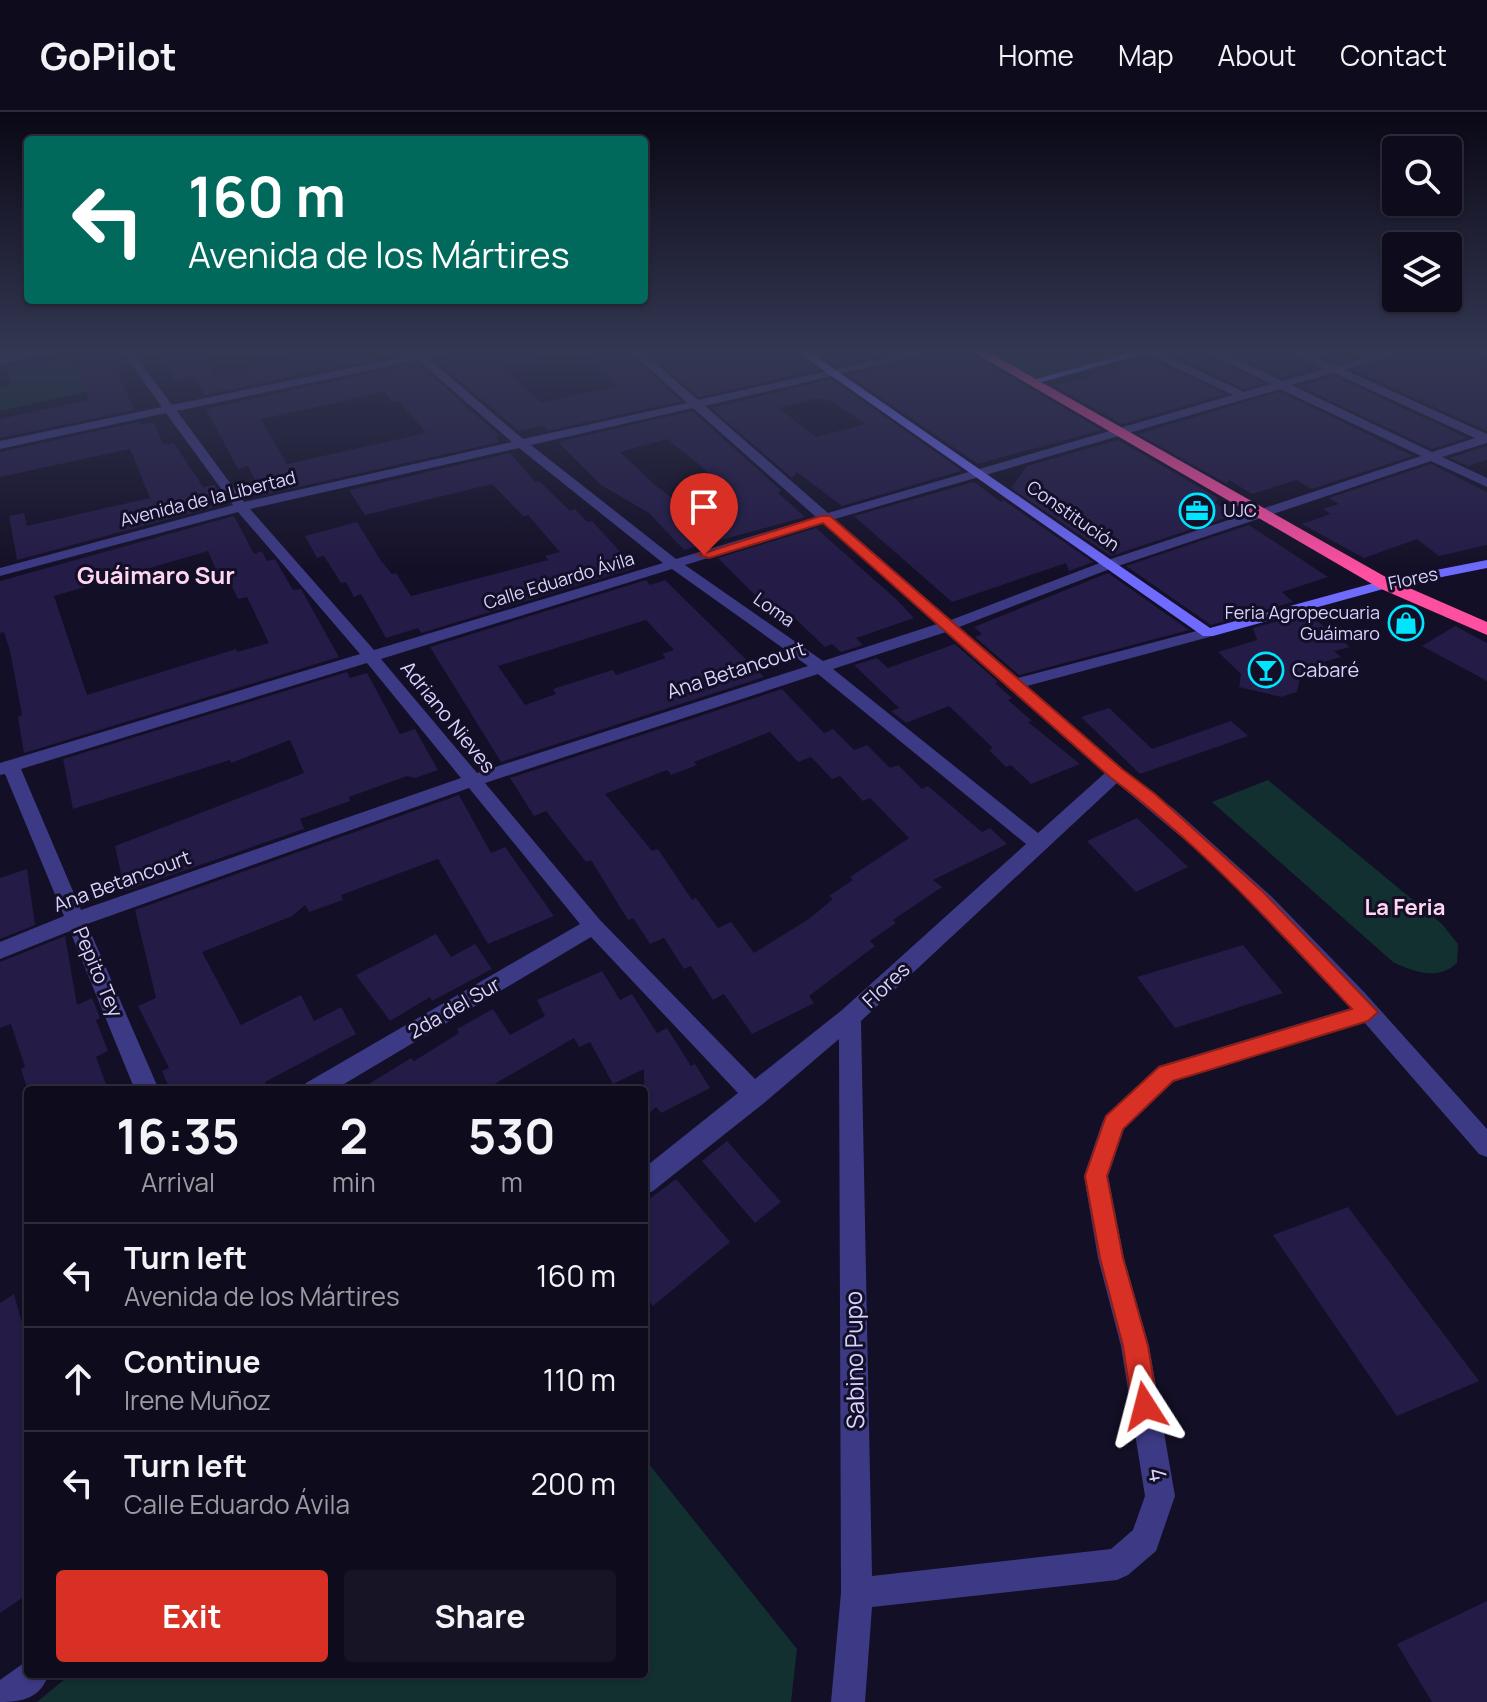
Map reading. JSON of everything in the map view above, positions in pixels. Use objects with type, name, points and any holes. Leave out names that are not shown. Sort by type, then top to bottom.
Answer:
[{"type":"highway","points":[[1101,423],[1385,584],[1487,629]]},
{"type":"street","points":[[0,445],[103,423]]},
{"type":"street","name":"Adriano Nieves","points":[[176,423],[241,507],[371,657],[593,926],[756,1096]]},
{"type":"street","name":"Loma","points":[[497,423],[674,564],[819,666],[1039,844]]},
{"type":"street","name":"Avenida de la Libertad","points":[[0,572],[241,507],[606,423]]},
{"type":"street","points":[[717,423],[1116,773],[1150,798],[1257,897],[1368,1012],[1487,1146]]},
{"type":"street","name":"Constitución","points":[[905,423],[1208,633]]},
{"type":"street","name":"Calle Eduardo Ávila","points":[[6,768],[977,472],[1151,423]]},
{"type":"street","points":[[1359,423],[1487,483]]},
{"type":"street","points":[[1453,423],[1486,438]]},
{"type":"street","name":"Ana Betancourt","points":[[0,951],[76,920],[471,781],[948,626],[1110,564],[1486,438]]},
{"type":"street","name":"Flores","points":[[1015,684],[1385,584],[1487,564]]},
{"type":"street","name":"Pepito Tey","points":[[6,768],[76,920],[145,1086]]},
{"type":"street","name":"Flores","points":[[648,1180],[756,1096],[850,1017],[1116,773]]},
{"type":"street","name":"2da del Sur","points":[[321,1086],[593,926]]},
{"type":"street","name":"4","points":[[857,1593],[1117,1564],[1145,1540],[1160,1496],[1135,1346],[1111,1258],[1096,1176],[1114,1123],[1167,1073],[1368,1012]]},
{"type":"street","name":"Sabino Pupo","points":[[848,1702],[857,1593],[850,1017]]},
{"type":"street","points":[[0,1701],[28,1678]]},
{"type":"green space","points":[[1268,780],[1442,924],[1458,944],[1457,963],[1442,972],[1426,973],[1393,962],[1212,802]]},
{"type":"green space","points":[[648,1463],[797,1649],[791,1702],[37,1702],[66,1678],[648,1678]]},
{"type":"building","points":[[0,423],[71,423],[0,438]]},
{"type":"building","points":[[133,423],[154,423],[163,445],[174,443],[203,487],[214,485],[228,503],[17,560],[9,516],[24,513],[27,526],[150,498],[130,449],[0,477],[0,452]]},
{"type":"building","points":[[214,423],[263,423],[287,464],[426,433],[418,423],[485,423],[500,436],[496,437],[500,442],[262,495],[248,466],[238,469]]},
{"type":"building","points":[[510,423],[583,423],[548,431],[543,426],[519,431]]},
{"type":"building","points":[[639,423],[706,423],[781,490],[778,493],[805,517],[684,550],[649,513],[601,485],[558,442]],"holes":[[[667,439],[701,466],[737,502],[696,514],[676,495],[671,497],[656,486],[620,452]]]},
{"type":"building","points":[[729,423],[798,423],[816,437],[864,423],[894,423],[961,471],[842,506],[797,472],[792,478]]},
{"type":"building","points":[[918,423],[1090,423],[1102,430],[978,464]]},
{"type":"building","points":[[1175,423],[1345,423],[1413,456],[1312,489],[1296,480],[1252,494],[1229,480],[1227,484],[1138,434]]},
{"type":"building","points":[[1378,423],[1435,423],[1467,438],[1432,449]]},
{"type":"building","points":[[1470,423],[1487,423],[1487,431]]},
{"type":"building","points":[[1118,440],[1218,498],[1215,503],[1234,515],[1111,556],[1011,488],[1027,466]]},
{"type":"building","points":[[1487,446],[1487,460],[1468,466],[1450,458]]},
{"type":"building","points":[[510,453],[535,482],[539,481],[570,511],[575,509],[587,522],[592,521],[635,568],[421,633],[418,628],[386,638],[361,594],[354,597],[346,582],[341,583],[324,556],[317,558],[305,536],[357,522],[381,561],[392,574],[396,573],[411,596],[548,560],[545,556],[560,552],[528,515],[523,516],[492,484],[365,515],[349,490]]},
{"type":"building","points":[[1431,464],[1487,492],[1487,545],[1439,556],[1417,539],[1364,558],[1302,524],[1331,514],[1323,509],[1339,504],[1329,498]]},
{"type":"building","points":[[974,482],[1093,562],[1069,571],[1066,563],[952,602],[854,516]]},
{"type":"building","points":[[234,516],[254,554],[262,551],[267,561],[275,559],[293,590],[301,589],[339,657],[24,753],[18,717],[22,715],[10,651],[4,632],[0,633],[0,581]],"holes":[[[208,551],[218,574],[225,572],[238,599],[247,597],[269,643],[237,652],[236,649],[87,695],[54,596]]]},
{"type":"building","points":[[1249,525],[1328,577],[1282,592],[1293,602],[1211,625],[1126,566]]},
{"type":"building","points":[[816,528],[914,618],[856,638],[863,645],[841,652],[832,644],[825,647],[786,610],[774,614],[718,558]]},
{"type":"building","points":[[1108,573],[1189,630],[1019,675],[975,637],[982,634],[974,627]]},
{"type":"building","points":[[646,580],[650,585],[665,580],[764,677],[501,762],[430,647]],"holes":[[[646,620],[674,650],[662,654],[666,658],[616,675],[613,670],[553,689],[556,694],[525,705],[498,666]]]},
{"type":"building","points":[[1307,613],[1350,647],[1334,651],[1341,657],[1302,668],[1297,692],[1281,697],[1239,687],[1241,674],[1218,652],[1257,640],[1253,628]]},
{"type":"building","points":[[1455,626],[1487,643],[1487,681],[1422,646]]},
{"type":"building","points":[[955,644],[998,682],[995,683],[1012,698],[1008,700],[1032,721],[1028,722],[1080,764],[1031,784],[1011,765],[1006,767],[989,750],[993,748],[949,706],[906,723],[891,711],[899,708],[854,665],[877,658],[888,668]]},
{"type":"building","points":[[347,672],[350,678],[367,673],[400,734],[415,729],[438,770],[415,778],[407,776],[349,797],[350,801],[300,819],[304,829],[125,891],[115,846],[304,773],[290,740],[231,763],[230,760],[73,809],[63,759]]},
{"type":"building","points":[[782,689],[824,733],[833,729],[854,750],[867,745],[890,768],[898,765],[922,789],[928,786],[982,832],[990,828],[1007,844],[933,880],[942,887],[893,920],[896,923],[870,941],[875,946],[809,996],[814,1003],[752,1034],[724,994],[713,1000],[691,966],[684,969],[664,938],[650,944],[633,918],[628,920],[591,860],[586,862],[546,811],[534,816],[510,778]],"holes":[[[770,732],[798,762],[811,757],[832,779],[840,776],[863,801],[870,798],[909,838],[850,877],[853,880],[829,896],[833,899],[809,919],[754,953],[731,922],[718,928],[696,898],[692,900],[658,849],[652,851],[605,794],[667,770],[671,775],[697,765],[694,762]]]},
{"type":"building","points":[[1109,708],[1152,749],[1231,721],[1248,736],[1140,774],[1081,717]]},
{"type":"building","points":[[459,795],[491,853],[505,847],[554,916],[488,944],[438,859],[341,895],[343,900],[309,912],[305,905],[292,916],[202,952],[241,1025],[301,995],[314,1021],[341,1007],[356,1034],[265,1082],[267,1086],[168,1086],[162,1071],[169,1068],[138,1006],[156,998],[135,910]]},
{"type":"building","points":[[1137,818],[1188,867],[1136,892],[1087,841]]},
{"type":"building","points":[[27,869],[35,925],[0,939],[0,878]]},
{"type":"building","points":[[436,934],[451,957],[475,944],[492,969],[432,1001],[430,997],[390,1021],[356,975]]},
{"type":"building","points":[[65,936],[77,1005],[92,998],[100,1018],[96,1020],[108,1051],[96,1057],[107,1086],[26,1086],[21,1069],[25,1067],[11,1024],[0,1028],[0,962]]},
{"type":"building","points":[[1243,945],[1283,993],[1175,1028],[1137,977]]},
{"type":"building","points":[[602,971],[620,1000],[632,994],[657,1033],[667,1028],[691,1066],[695,1064],[710,1088],[661,1113],[656,1107],[648,1114],[648,1086],[644,1086],[644,1069],[613,1084],[590,1042],[579,1047],[574,1038],[491,1086],[366,1086],[411,1058],[414,1061],[459,1033],[457,1029],[493,1009],[510,1035],[545,1016],[537,1000]]},
{"type":"building","points":[[727,1141],[781,1202],[755,1223],[702,1161]]},
{"type":"building","points":[[676,1179],[730,1242],[653,1306],[648,1299],[648,1200]]},
{"type":"building","points":[[1348,1207],[1479,1381],[1397,1416],[1273,1235]]},
{"type":"building","points":[[14,1294],[24,1330],[24,1597],[0,1613],[0,1303]]},
{"type":"building","points":[[1487,1601],[1487,1702],[1432,1702],[1397,1644]]},
{"type":"place","name":"UJC","points":[[1197,511]]},
{"type":"place","name":"Feria Agropecuaria Guáimaro","points":[[1406,623]]},
{"type":"place","name":"Cabaré","points":[[1266,670]]},
{"type":"district","name":"Guáimaro Sur","points":[[156,576]]},
{"type":"district","name":"La Feria","points":[[1405,907]]},
{"type":"route","points":[[704,555],[826,518],[1116,773],[1150,798],[1257,897],[1368,1012],[1167,1073],[1114,1123],[1096,1176],[1111,1258],[1135,1346],[1145,1406]]}]
